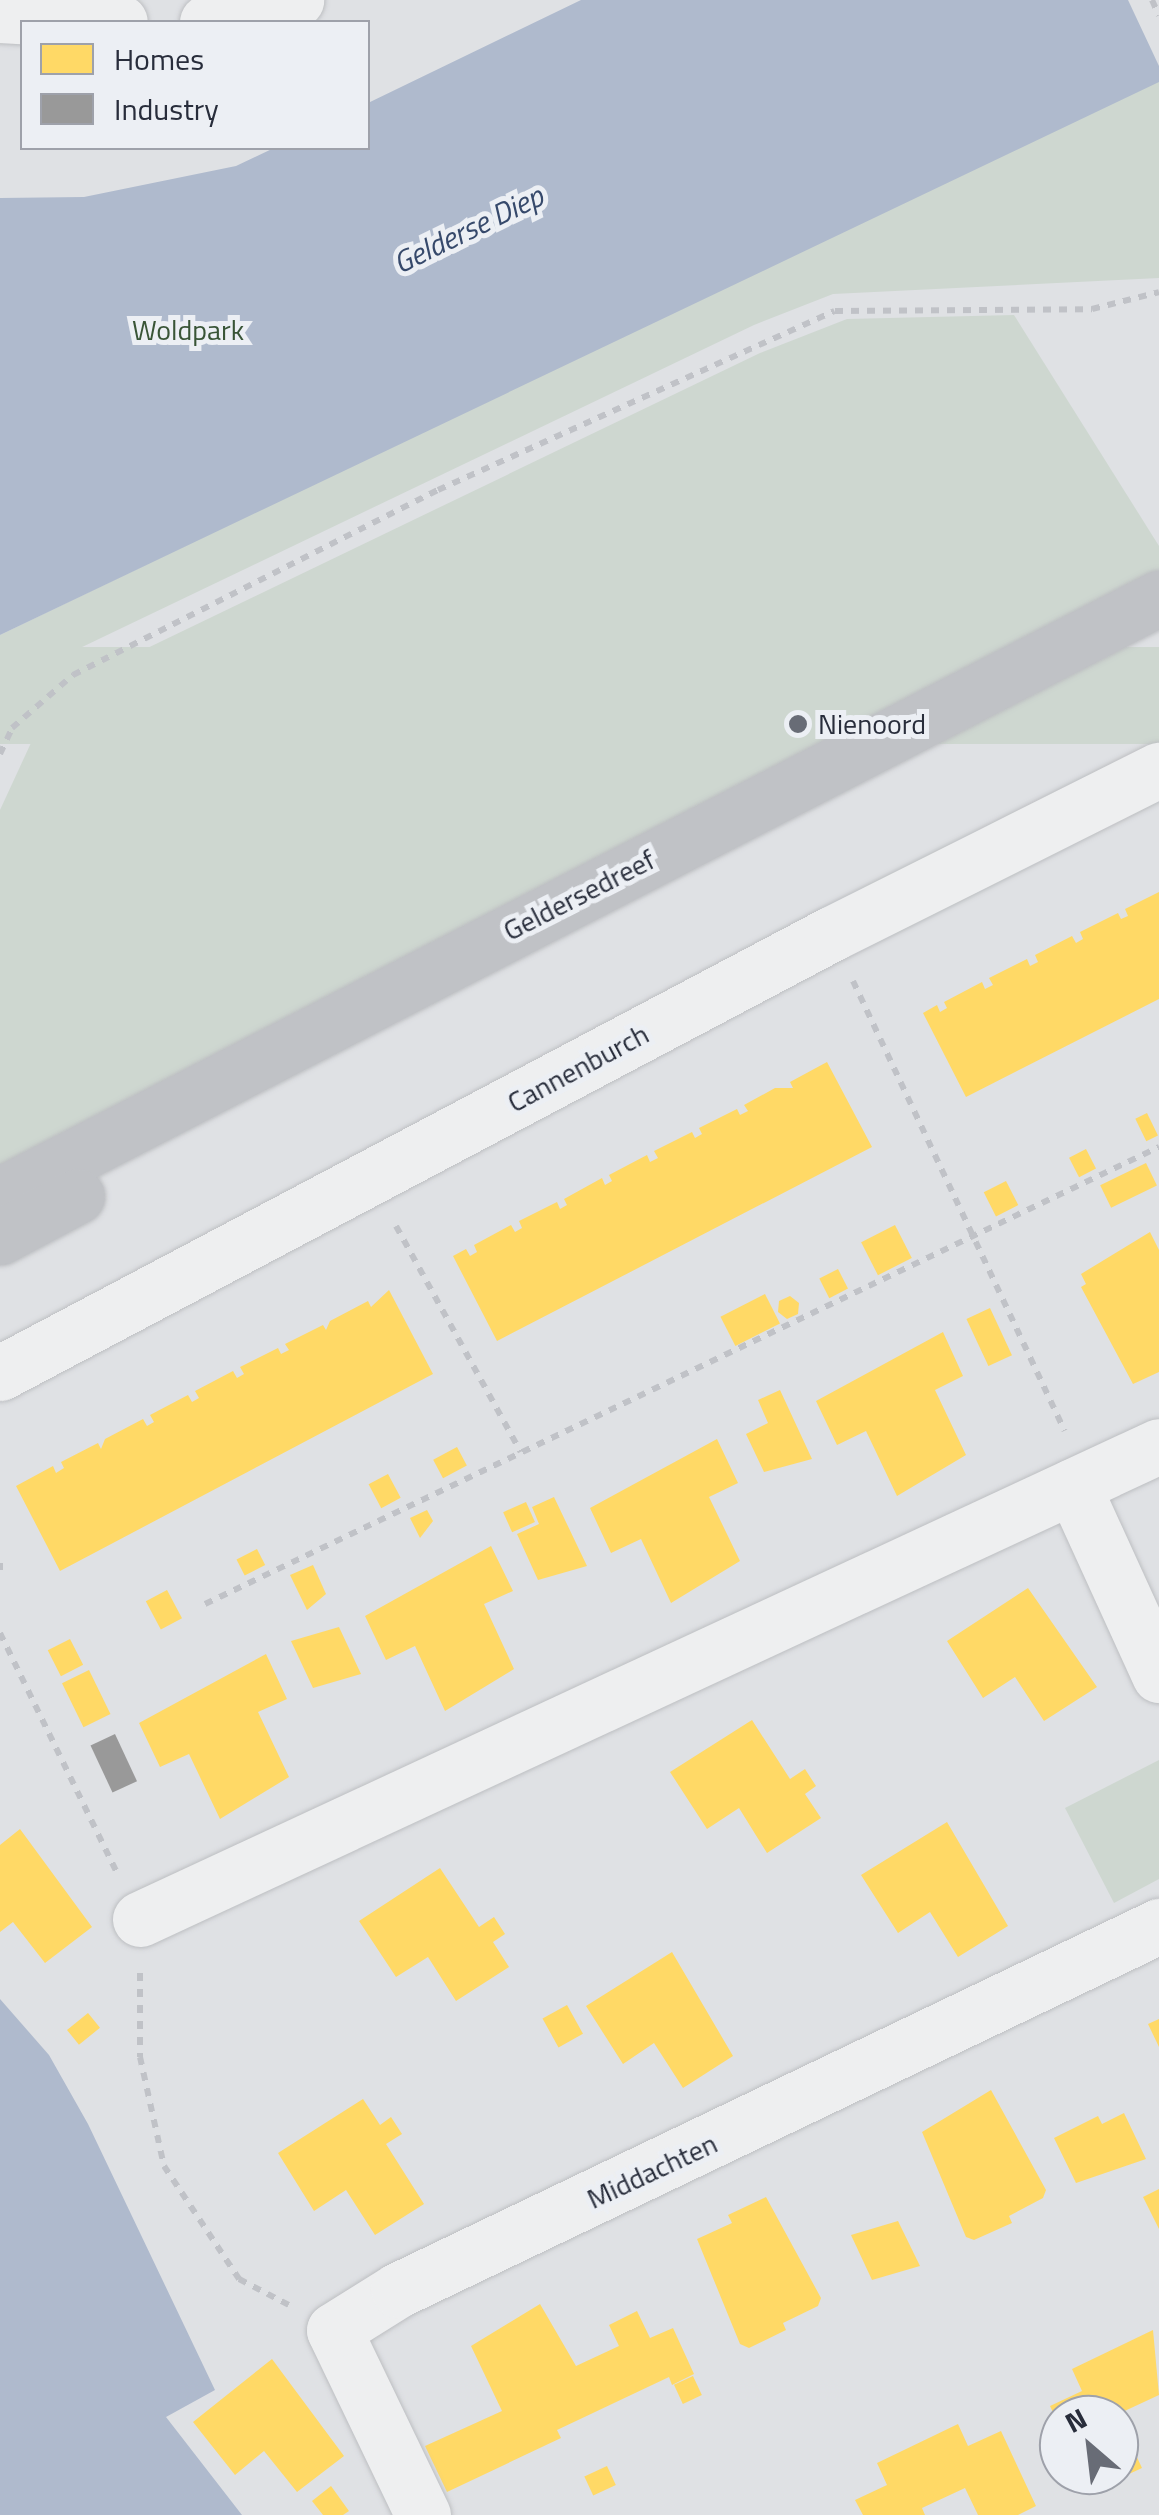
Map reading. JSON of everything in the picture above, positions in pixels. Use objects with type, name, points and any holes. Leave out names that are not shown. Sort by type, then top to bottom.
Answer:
[{"type":"main road","name":"Geldersedreef","points":[[0,1194],[1159,598]]},
{"type":"main road","name":"Geldersedreef","points":[[0,1237],[1159,640]]},
{"type":"street","points":[[215,20],[296,0]]},
{"type":"street","points":[[0,14],[90,20]]},
{"type":"street","name":"Cannenburch","points":[[0,1374],[831,934],[1159,770]]},
{"type":"street","points":[[140,1919],[1159,1446]]},
{"type":"street","points":[[1080,1483],[1159,1676]]},
{"type":"street","name":"Middachten","points":[[334,2330],[398,2290],[1159,1926]]},
{"type":"street","points":[[334,2330],[423,2515]]},
{"type":"path","points":[[1152,0],[1159,16]]},
{"type":"path","points":[[0,754],[12,728],[74,675],[438,490],[836,311],[1092,309],[1159,292]]},
{"type":"path","points":[[831,934],[974,1238],[1080,1483]]},
{"type":"path","points":[[205,1604],[1159,1147]]},
{"type":"path","points":[[370,1178],[521,1452]]},
{"type":"path","points":[[0,1634],[140,1919],[140,2058],[164,2166],[239,2279],[334,2330]]},
{"type":"shaded area","points":[[1159,0],[1159,278],[833,294],[754,325],[55,660],[0,724],[0,635],[395,445]]},
{"type":"shaded area","points":[[1014,315],[1159,546],[1159,588],[0,1181],[0,810],[49,704],[108,667],[760,353],[847,319]]},
{"type":"shaded area","points":[[0,647],[1159,647],[1159,744],[0,744]]},
{"type":"shaded area","points":[[1159,1760],[1159,1879],[1114,1903],[1065,1808]]},
{"type":"water","name":"Woldpark","points":[[581,0],[1159,0],[1159,82],[0,635],[0,198],[84,197],[236,166],[270,150],[370,150],[370,102]]},
{"type":"water","points":[[0,1999],[49,2055],[88,2124],[215,2390],[166,2417],[242,2515],[0,2515]]},
{"type":"pier","points":[[1128,0],[1159,0],[1159,66]]},
{"type":"building: Homes","points":[[1159,892],[1159,999],[966,1097],[923,1013],[937,1005],[940,1012],[947,1008],[944,1002],[982,982],[985,989],[993,985],[989,978],[1027,959],[1030,966],[1038,962],[1035,955],[1072,936],[1076,943],[1083,939],[1080,932],[1118,913],[1121,919],[1128,916],[1125,909]]},
{"type":"building: Homes","points":[[827,1062],[872,1147],[497,1341],[453,1256],[466,1249],[470,1256],[477,1252],[474,1245],[511,1225],[515,1232],[522,1228],[519,1221],[557,1202],[560,1209],[567,1205],[564,1199],[602,1178],[605,1185],[612,1181],[609,1175],[647,1155],[650,1162],[658,1158],[654,1151],[692,1132],[695,1138],[702,1134],[699,1128],[737,1109],[740,1115],[748,1111],[744,1105],[775,1088],[793,1088],[790,1082]]},
{"type":"building: Homes","points":[[1147,1113],[1158,1135],[1146,1141],[1135,1119]]},
{"type":"building: Homes","points":[[1086,1149],[1096,1169],[1079,1177],[1069,1158]]},
{"type":"building: Homes","points":[[1146,1163],[1157,1185],[1111,1208],[1100,1185]]},
{"type":"building: Homes","points":[[1006,1181],[1018,1205],[996,1216],[984,1192]]},
{"type":"building: Homes","points":[[895,1225],[912,1258],[878,1275],[861,1242]]},
{"type":"building: Homes","points":[[1150,1232],[1159,1250],[1159,1372],[1133,1384],[1081,1287],[1086,1284],[1081,1274]]},
{"type":"building: Homes","points":[[838,1269],[848,1289],[829,1298],[819,1279]]},
{"type":"building: Homes","points":[[389,1290],[433,1374],[60,1571],[16,1486],[53,1466],[56,1473],[64,1468],[61,1462],[98,1443],[101,1449],[105,1439],[143,1419],[147,1426],[154,1422],[150,1415],[188,1395],[192,1402],[199,1398],[195,1391],[233,1371],[237,1378],[244,1374],[240,1367],[278,1348],[281,1354],[289,1350],[285,1344],[323,1325],[326,1330],[330,1321],[368,1301],[371,1307]]},
{"type":"building: Homes","points":[[765,1294],[780,1323],[735,1346],[720,1317]]},
{"type":"building: Homes","points":[[790,1296],[799,1303],[798,1314],[787,1319],[778,1312],[779,1301]]},
{"type":"building: Homes","points":[[990,1308],[1012,1355],[988,1366],[966,1319]]},
{"type":"building: Homes","points":[[943,1332],[963,1376],[935,1390],[966,1455],[897,1496],[866,1431],[837,1445],[816,1401]]},
{"type":"building: Homes","points":[[780,1390],[812,1459],[764,1472],[746,1434],[768,1423],[758,1400]]},
{"type":"building: Homes","points":[[717,1439],[738,1483],[709,1497],[740,1561],[671,1603],[641,1539],[611,1553],[590,1508]]},
{"type":"building: Homes","points":[[457,1447],[467,1466],[443,1478],[433,1460]]},
{"type":"building: Homes","points":[[388,1474],[401,1498],[381,1508],[369,1484]]},
{"type":"building: Homes","points":[[554,1497],[587,1566],[538,1580],[517,1534],[539,1524],[532,1507]]},
{"type":"building: Homes","points":[[526,1502],[535,1522],[512,1532],[503,1512]]},
{"type":"building: Homes","points":[[427,1510],[433,1521],[420,1538],[410,1518]]},
{"type":"building: Homes","points":[[491,1546],[513,1591],[484,1604],[514,1669],[445,1711],[415,1646],[386,1660],[365,1616]]},
{"type":"building: Homes","points":[[257,1549],[265,1565],[245,1575],[237,1559]]},
{"type":"building: Homes","points":[[313,1565],[326,1594],[307,1610],[290,1575]]},
{"type":"building: Homes","points":[[1028,1588],[1097,1687],[1044,1721],[1015,1677],[983,1698],[947,1641]]},
{"type":"building: Homes","points":[[167,1590],[182,1618],[161,1630],[146,1601]]},
{"type":"building: Homes","points":[[339,1627],[361,1674],[313,1688],[291,1641]]},
{"type":"building: Homes","points":[[70,1639],[83,1665],[61,1676],[48,1650]]},
{"type":"building: Homes","points":[[266,1654],[287,1699],[258,1712],[289,1777],[220,1819],[189,1754],[160,1767],[139,1723]]},
{"type":"building: Homes","points":[[89,1670],[110,1714],[84,1727],[62,1683]]},
{"type":"building: Homes","points":[[752,1720],[790,1779],[805,1769],[816,1786],[805,1794],[821,1818],[767,1853],[739,1808],[707,1829],[670,1772]]},
{"type":"building: Homes","points":[[947,1822],[1008,1926],[958,1957],[930,1912],[898,1933],[861,1875]]},
{"type":"building: Homes","points":[[20,1829],[92,1927],[45,1963],[13,1922],[0,1932],[0,1845]]},
{"type":"building: Homes","points":[[440,1868],[479,1927],[494,1917],[505,1934],[493,1942],[509,1967],[456,2001],[428,1957],[396,1977],[359,1921]]},
{"type":"building: Homes","points":[[672,1952],[733,2056],[683,2088],[654,2043],[623,2064],[586,2006]]},
{"type":"building: Homes","points":[[567,2005],[583,2034],[559,2047],[543,2019]]},
{"type":"building: Homes","points":[[88,2013],[100,2028],[79,2045],[67,2030]]},
{"type":"building: Homes","points":[[1159,2019],[1159,2047],[1148,2024]]},
{"type":"building: Homes","points":[[991,2090],[1046,2190],[1043,2198],[1009,2216],[1012,2223],[974,2240],[966,2237],[922,2132]]},
{"type":"building: Homes","points":[[363,2099],[380,2125],[391,2117],[402,2134],[386,2144],[424,2204],[375,2235],[346,2190],[314,2211],[278,2153]]},
{"type":"building: Homes","points":[[1124,2113],[1146,2159],[1076,2183],[1054,2138],[1098,2116],[1102,2124]]},
{"type":"building: Homes","points":[[1159,2189],[1159,2229],[1143,2197]]},
{"type":"building: Homes","points":[[766,2197],[821,2298],[818,2306],[783,2323],[786,2330],[749,2348],[740,2344],[697,2239],[732,2223],[728,2215]]},
{"type":"building: Homes","points":[[898,2221],[920,2266],[872,2280],[851,2235]]},
{"type":"building: Homes","points":[[540,2304],[576,2366],[619,2346],[609,2325],[637,2311],[650,2338],[673,2328],[694,2374],[672,2385],[669,2377],[557,2430],[561,2438],[447,2492],[425,2446],[502,2411],[471,2346]]},
{"type":"building: Homes","points":[[1153,2330],[1159,2395],[1139,2404],[1139,2395],[1073,2395],[1082,2391],[1072,2369]]},
{"type":"building: Homes","points":[[272,2359],[344,2456],[297,2492],[264,2451],[235,2475],[193,2422]]},
{"type":"building: Homes","points":[[693,2376],[702,2395],[683,2404],[674,2385]]},
{"type":"building: Homes","points":[[958,2424],[968,2446],[1001,2431],[1036,2506],[1018,2515],[978,2515],[965,2488],[922,2508],[925,2515],[863,2515],[855,2500],[887,2485],[877,2463]]},
{"type":"building: Homes","points":[[607,2466],[616,2485],[593,2496],[584,2477]]},
{"type":"building: Homes","points":[[331,2486],[349,2511],[343,2515],[323,2515],[312,2501]]},
{"type":"building: Industry","points":[[115,1734],[137,1781],[113,1793],[91,1745]]},
{"type":"place","name":"Nienoord","points":[[798,724]]},
{"type":"water label","name":"Gelderse Diep","points":[[468,229]]}]
